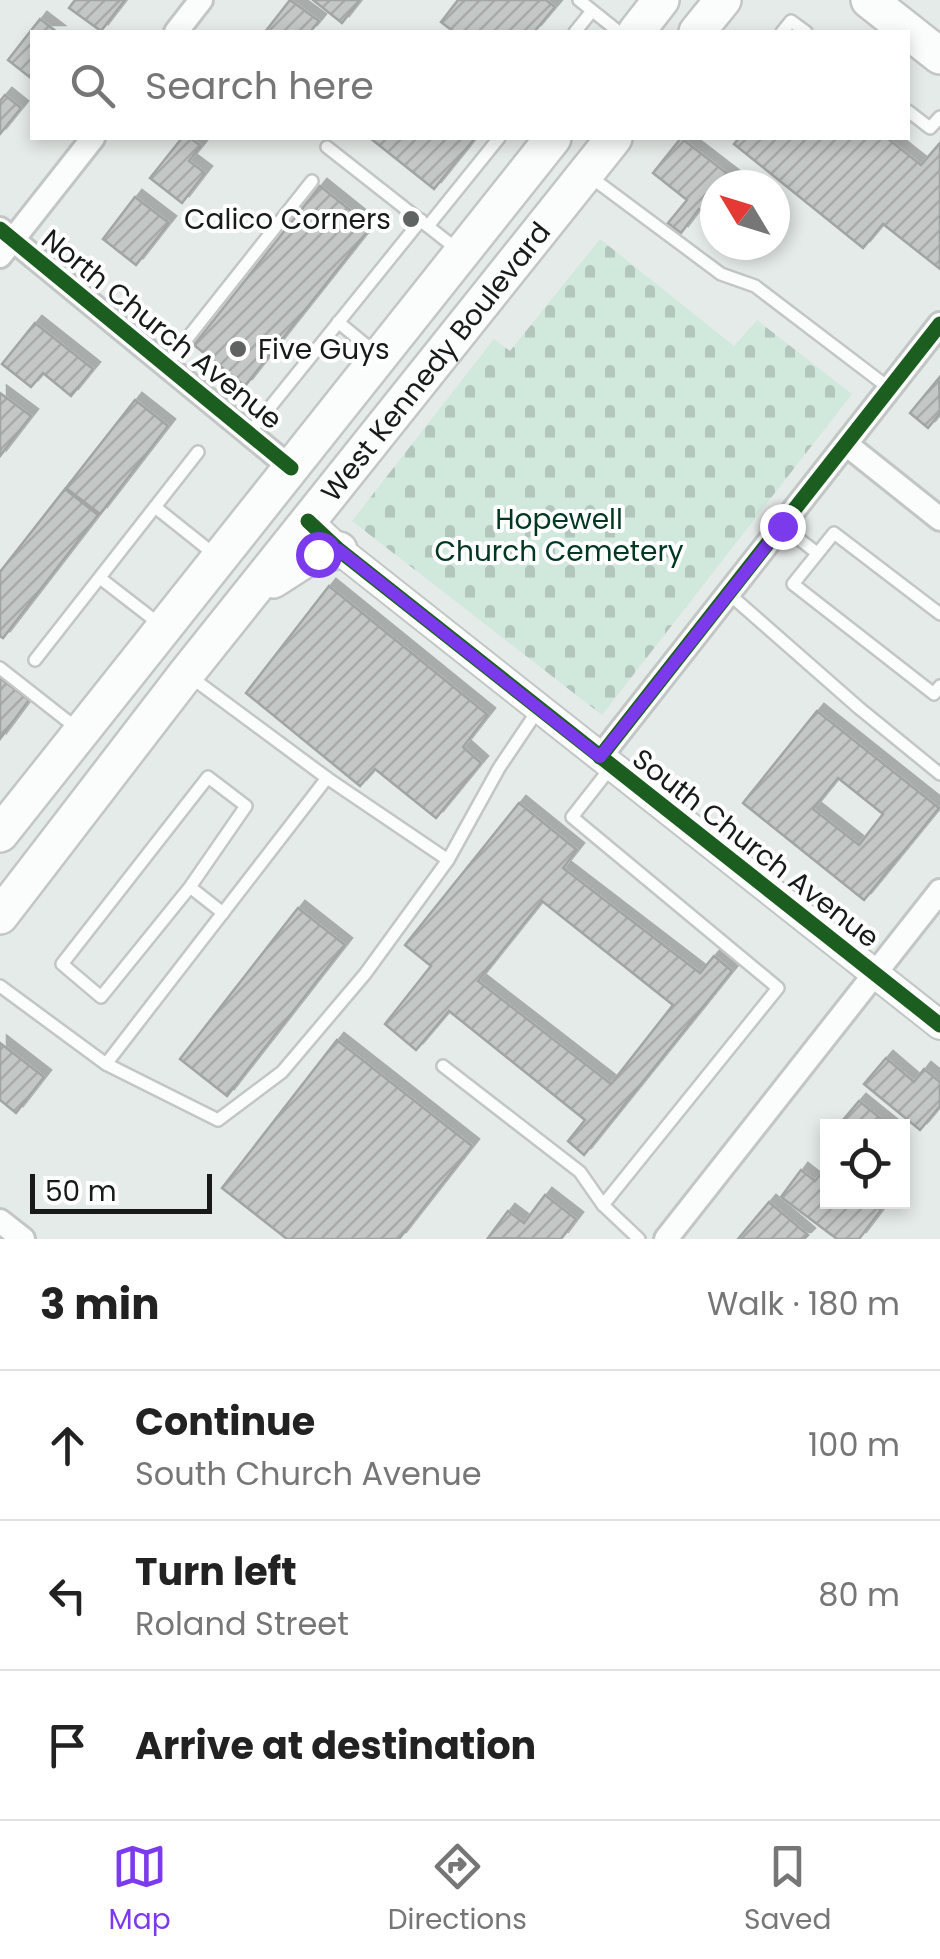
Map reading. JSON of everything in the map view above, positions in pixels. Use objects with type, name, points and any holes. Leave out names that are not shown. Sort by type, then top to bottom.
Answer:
[{"type":"main road","points":[[638,30],[661,0]]},
{"type":"main road","points":[[699,30],[723,0]]},
{"type":"main road","points":[[869,0],[907,30]]},
{"type":"main road","points":[[910,32],[940,56]]},
{"type":"main road","name":"West Kennedy Boulevard","points":[[0,916],[186,674],[612,140]]},
{"type":"main road","name":"West Kennedy Boulevard","points":[[0,834],[462,253],[543,141]]},
{"type":"main road","points":[[141,732],[174,661],[291,508],[298,491],[298,480],[291,468]]},
{"type":"main road","points":[[244,602],[304,560],[339,550]]},
{"type":"main road","points":[[0,877],[88,763],[82,732]]},
{"type":"street","points":[[178,30],[201,0]]},
{"type":"street","points":[[4,241],[91,140]]},
{"type":"street","name":"North Church Avenue","points":[[4,241],[167,364],[291,468]]},
{"type":"street","points":[[606,762],[728,593],[940,324]]},
{"type":"street","points":[[846,444],[940,519]]},
{"type":"street","name":"South Church Avenue","points":[[308,521],[339,550],[940,1025]]},
{"type":"street","points":[[666,1239],[940,891]]},
{"type":"street","points":[[0,1221],[23,1239]]},
{"type":"lane","points":[[578,0],[617,30]]},
{"type":"lane","points":[[577,30],[592,10]]},
{"type":"lane","points":[[784,30],[791,21],[803,30]]},
{"type":"lane","points":[[910,113],[930,128],[940,117]]},
{"type":"lane","points":[[250,432],[338,322],[498,140]]},
{"type":"lane","points":[[328,147],[462,253]]},
{"type":"lane","points":[[586,173],[721,274],[755,286],[890,388]]},
{"type":"lane","points":[[167,364],[312,181]]},
{"type":"lane","points":[[338,322],[380,356]]},
{"type":"lane","points":[[35,660],[198,452]]},
{"type":"lane","points":[[155,507],[220,558]]},
{"type":"lane","points":[[782,526],[817,553]]},
{"type":"lane","points":[[940,614],[834,533],[793,584],[934,694],[940,686]]},
{"type":"lane","points":[[100,578],[165,628]]},
{"type":"lane","points":[[728,593],[940,774]]},
{"type":"lane","points":[[0,668],[82,732]]},
{"type":"lane","points":[[186,674],[327,778],[448,860]]},
{"type":"lane","points":[[0,986],[106,1064],[218,1120],[282,1072],[366,974],[448,860],[499,768],[539,708]]},
{"type":"lane","points":[[603,1205],[778,988],[572,817],[606,762]]},
{"type":"lane","points":[[208,776],[246,806],[190,888],[101,997],[62,964],[208,776]]},
{"type":"lane","points":[[106,1064],[327,778]]},
{"type":"lane","points":[[190,888],[223,913]]},
{"type":"lane","points":[[443,1066],[580,1172],[603,1205],[639,1239]]},
{"type":"green space","name":"Hopewell Church Cemetery","points":[[600,239],[734,346],[757,320],[852,394],[602,715],[352,521],[494,339],[510,351]]},
{"type":"building","points":[[75,0],[125,0],[102,30],[69,8]]},
{"type":"building","points":[[290,0],[319,21],[312,30],[267,30]]},
{"type":"building","points":[[313,0],[360,0],[342,23]]},
{"type":"building","points":[[458,0],[546,0],[555,7],[536,30],[451,30],[441,22]]},
{"type":"building","points":[[40,19],[54,30],[31,30]]},
{"type":"building","points":[[30,32],[30,77],[8,60]]},
{"type":"building","points":[[5,95],[21,108],[0,134],[0,101]]},
{"type":"building","points":[[180,140],[193,140],[201,146],[189,161],[205,173],[182,203],[150,178]]},
{"type":"building","points":[[373,140],[473,140],[434,189]]},
{"type":"building","points":[[679,140],[723,170],[700,170],[700,210],[681,233],[668,223],[687,200],[653,173]]},
{"type":"building","points":[[737,140],[890,140],[921,165],[940,143],[940,269],[883,224],[863,248],[790,189],[790,170],[766,170],[734,144]]},
{"type":"building","points":[[320,186],[371,227],[245,386],[194,345]]},
{"type":"building","points":[[135,197],[169,223],[136,265],[103,239]]},
{"type":"building","points":[[35,323],[93,369],[71,396],[43,373],[31,387],[2,364]]},
{"type":"building","points":[[939,378],[940,413],[928,428],[910,413]]},
{"type":"building","points":[[0,393],[31,416],[0,456]]},
{"type":"building","points":[[135,400],[168,426],[100,514],[66,488]]},
{"type":"building","points":[[65,489],[98,515],[3,638],[0,572]]},
{"type":"building","points":[[329,586],[488,715],[463,747],[481,763],[436,818],[375,769],[360,786],[246,693]]},
{"type":"building","points":[[0,678],[29,700],[0,739]]},
{"type":"building","points":[[817,711],[939,808],[864,900],[743,803]],"holes":[[[838,778],[883,814],[859,845],[813,809]]]},
{"type":"building","points":[[519,803],[577,850],[563,868],[700,973],[714,956],[732,971],[584,1155],[568,1141],[585,1120],[449,1011],[416,1050],[385,1024],[431,966],[405,945]],"holes":[[[542,901],[673,1005],[611,1084],[478,981]]]},
{"type":"building","points":[[298,908],[345,945],[227,1096],[180,1059]]},
{"type":"building","points":[[337,1040],[472,1146],[399,1239],[287,1239],[222,1188]]},
{"type":"building","points":[[0,1043],[44,1077],[16,1113],[0,1100]]},
{"type":"building","points":[[886,1058],[914,1082],[924,1069],[940,1082],[940,1106],[920,1130],[864,1084]]},
{"type":"building","points":[[859,1101],[881,1119],[844,1119]]},
{"type":"building","points":[[801,1170],[815,1181],[820,1175],[820,1209],[881,1210],[859,1239],[837,1239],[781,1197]]},
{"type":"building","points":[[545,1195],[576,1219],[561,1239],[488,1238],[508,1211],[524,1223]]},
{"type":"building","points":[[769,1202],[808,1235],[804,1239],[738,1239]]},
{"type":"cycle path","points":[[0,229],[291,468]]},
{"type":"cycle path","points":[[600,757],[940,324]]},
{"type":"cycle path","points":[[308,521],[339,550],[940,1025]]},
{"type":"place","name":"Calico Corners","points":[[411,219]]},
{"type":"place","name":"Five Guys","points":[[238,349]]},
{"type":"route","points":[[318,554],[339,550],[600,757],[782,526]]}]
